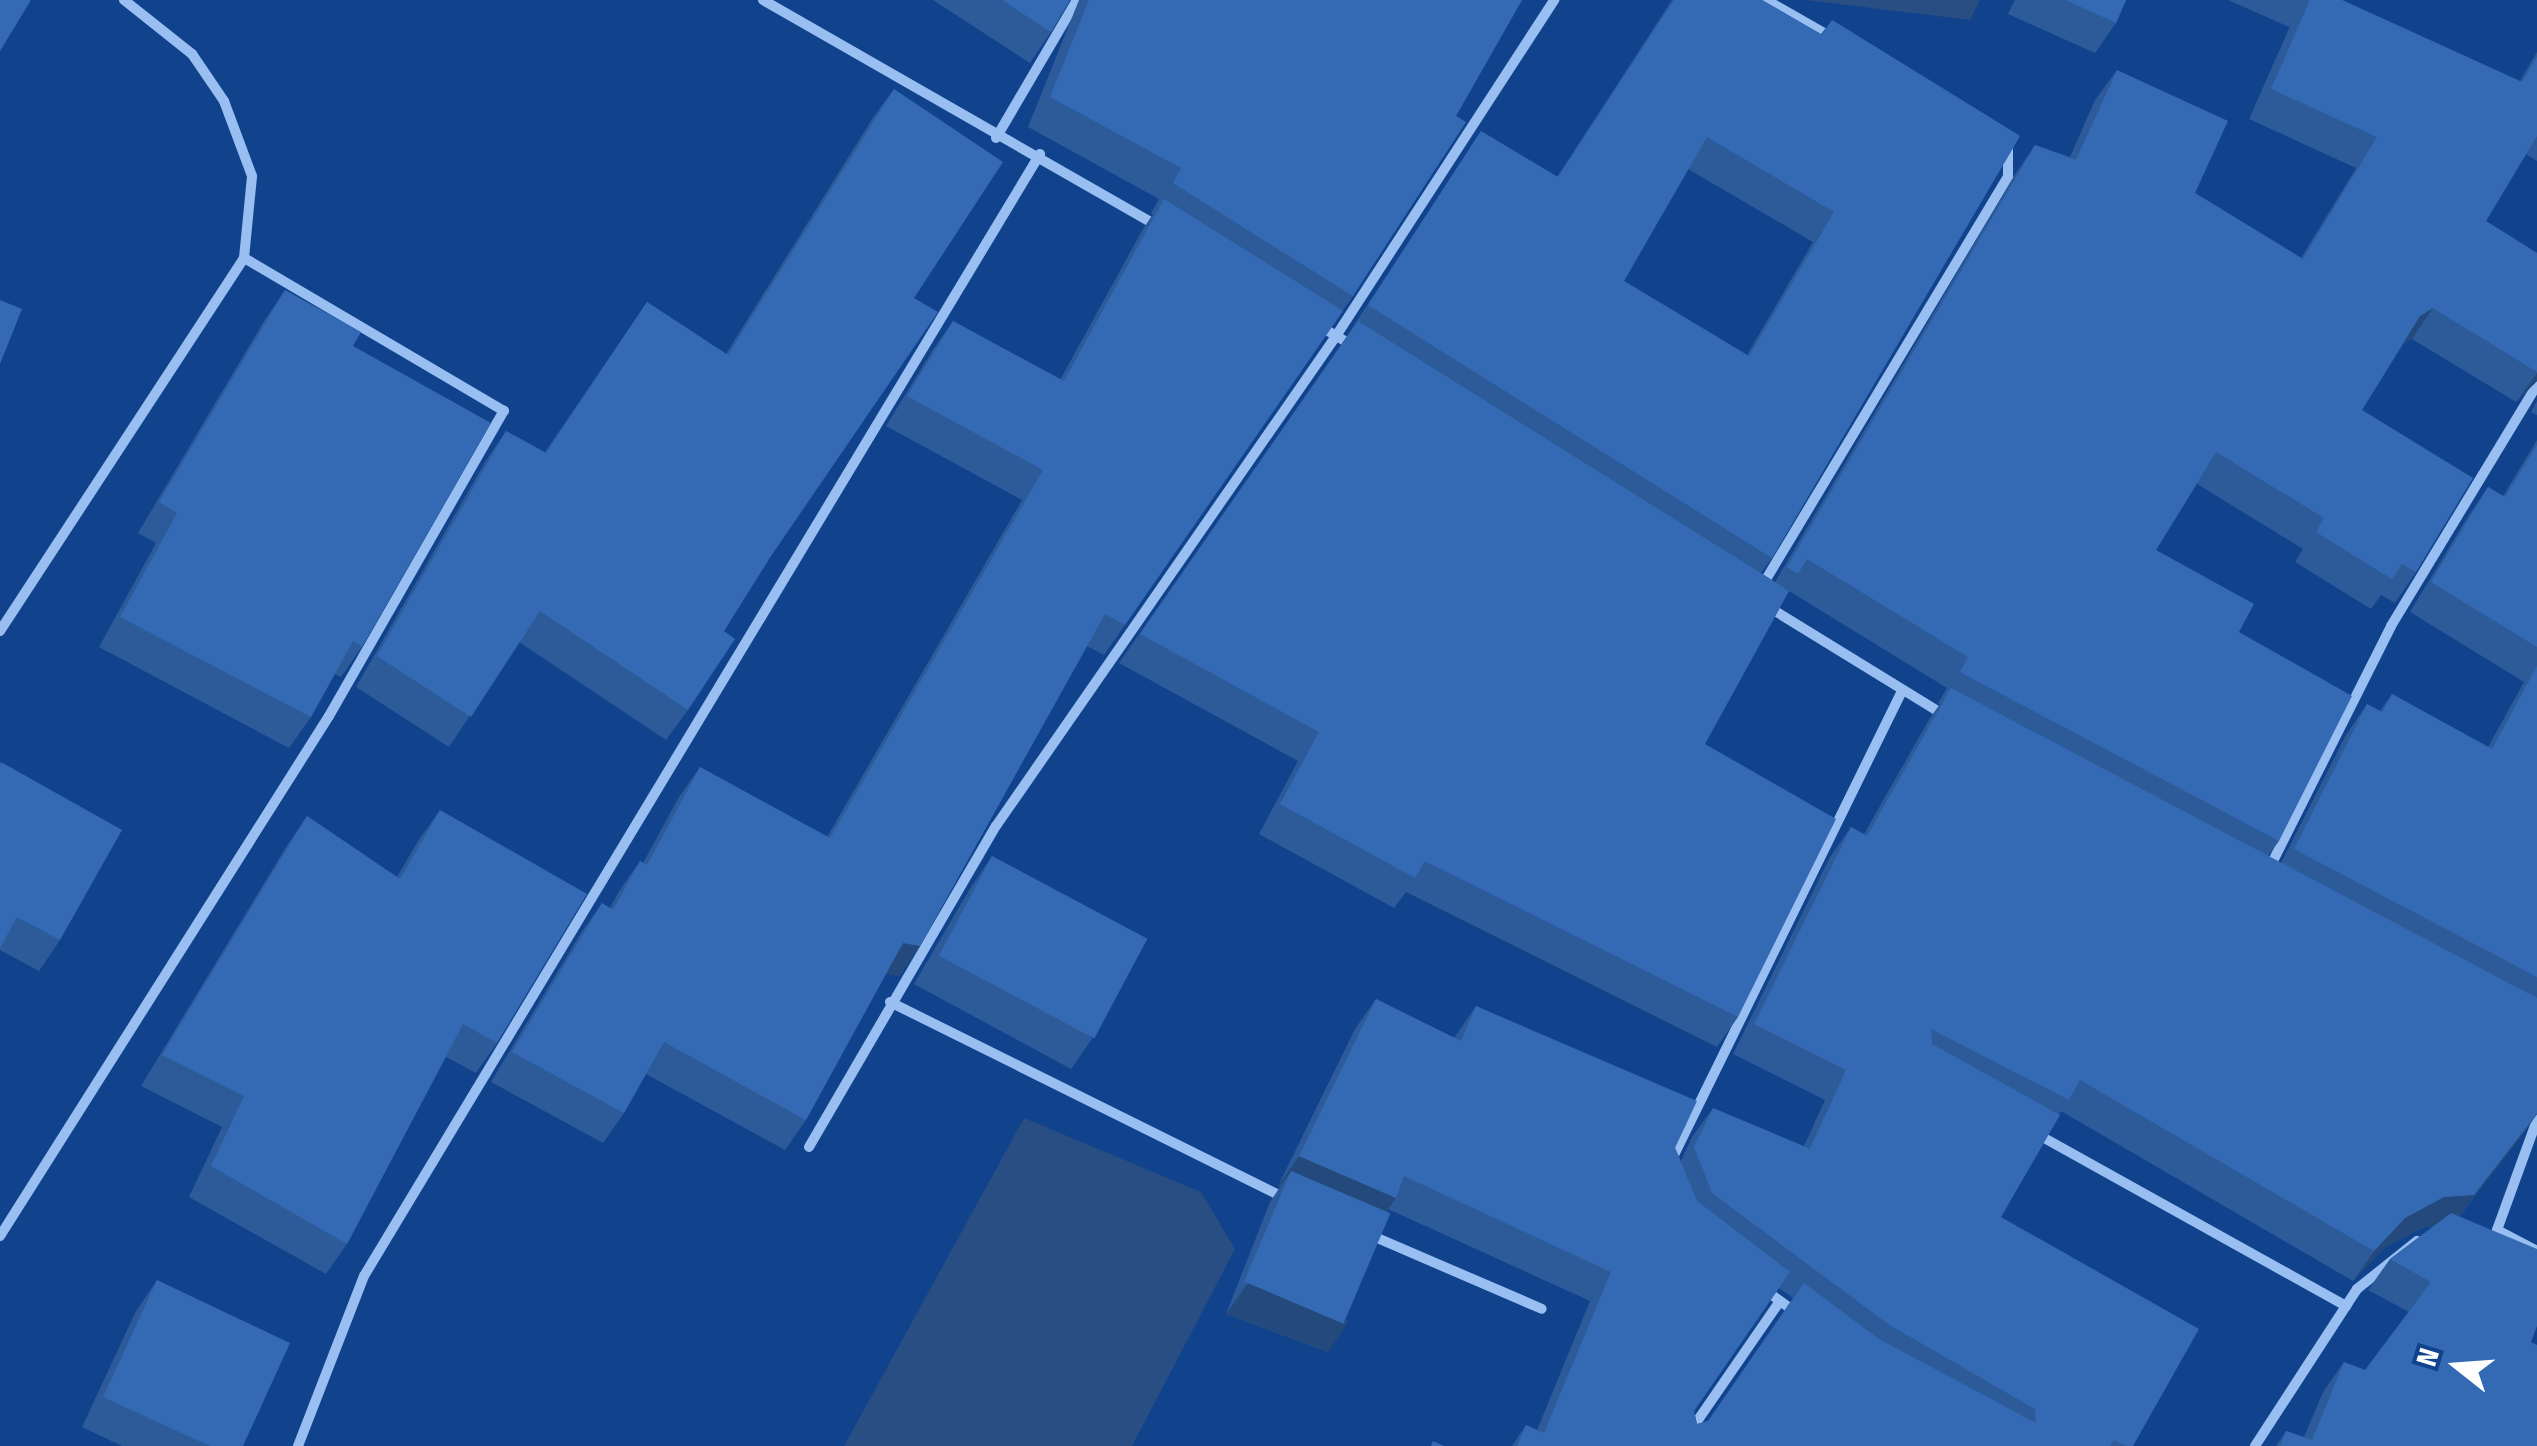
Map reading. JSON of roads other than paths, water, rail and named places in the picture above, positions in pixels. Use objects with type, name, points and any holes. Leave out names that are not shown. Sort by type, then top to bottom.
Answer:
[{"type":"street","points":[[0,630],[244,258],[252,176],[224,101],[192,54],[124,0]]},
{"type":"street","points":[[763,0],[996,138],[1040,154],[1172,235]]},
{"type":"street","points":[[996,138],[1077,0]]},
{"type":"street","points":[[808,1146],[996,826],[1336,336],[1554,0]]},
{"type":"street","points":[[1766,0],[1848,47]]},
{"type":"street","points":[[1754,598],[2008,177],[2014,158],[1994,131]]},
{"type":"street","points":[[298,1446],[364,1276],[1040,154]]},
{"type":"street","points":[[0,1236],[329,716],[504,411],[244,258]]},
{"type":"street","points":[[1303,316],[1368,356]]},
{"type":"street","points":[[2262,882],[2391,626],[2537,386]]},
{"type":"street","points":[[1739,588],[1902,693],[1952,720]]},
{"type":"street","points":[[1663,1177],[1902,693]]},
{"type":"street","points":[[890,1002],[1309,1209]]},
{"type":"street","points":[[2497,1230],[2537,1120]]},
{"type":"street","points":[[2018,1124],[2346,1306]]},
{"type":"street","points":[[1345,1225],[1542,1309]]},
{"type":"street","points":[[2479,1231],[2497,1230],[2537,1251]]},
{"type":"street","points":[[2255,1446],[2346,1306],[2388,1256],[2427,1235]]},
{"type":"street","points":[[1752,1280],[1807,1321]]},
{"type":"street","points":[[1680,1446],[1780,1301]]},
{"type":"water","points":[[1806,0],[1980,0],[1970,20]]},
{"type":"water","points":[[1024,1118],[1201,1192],[1235,1249],[1132,1446],[844,1446]]}]
